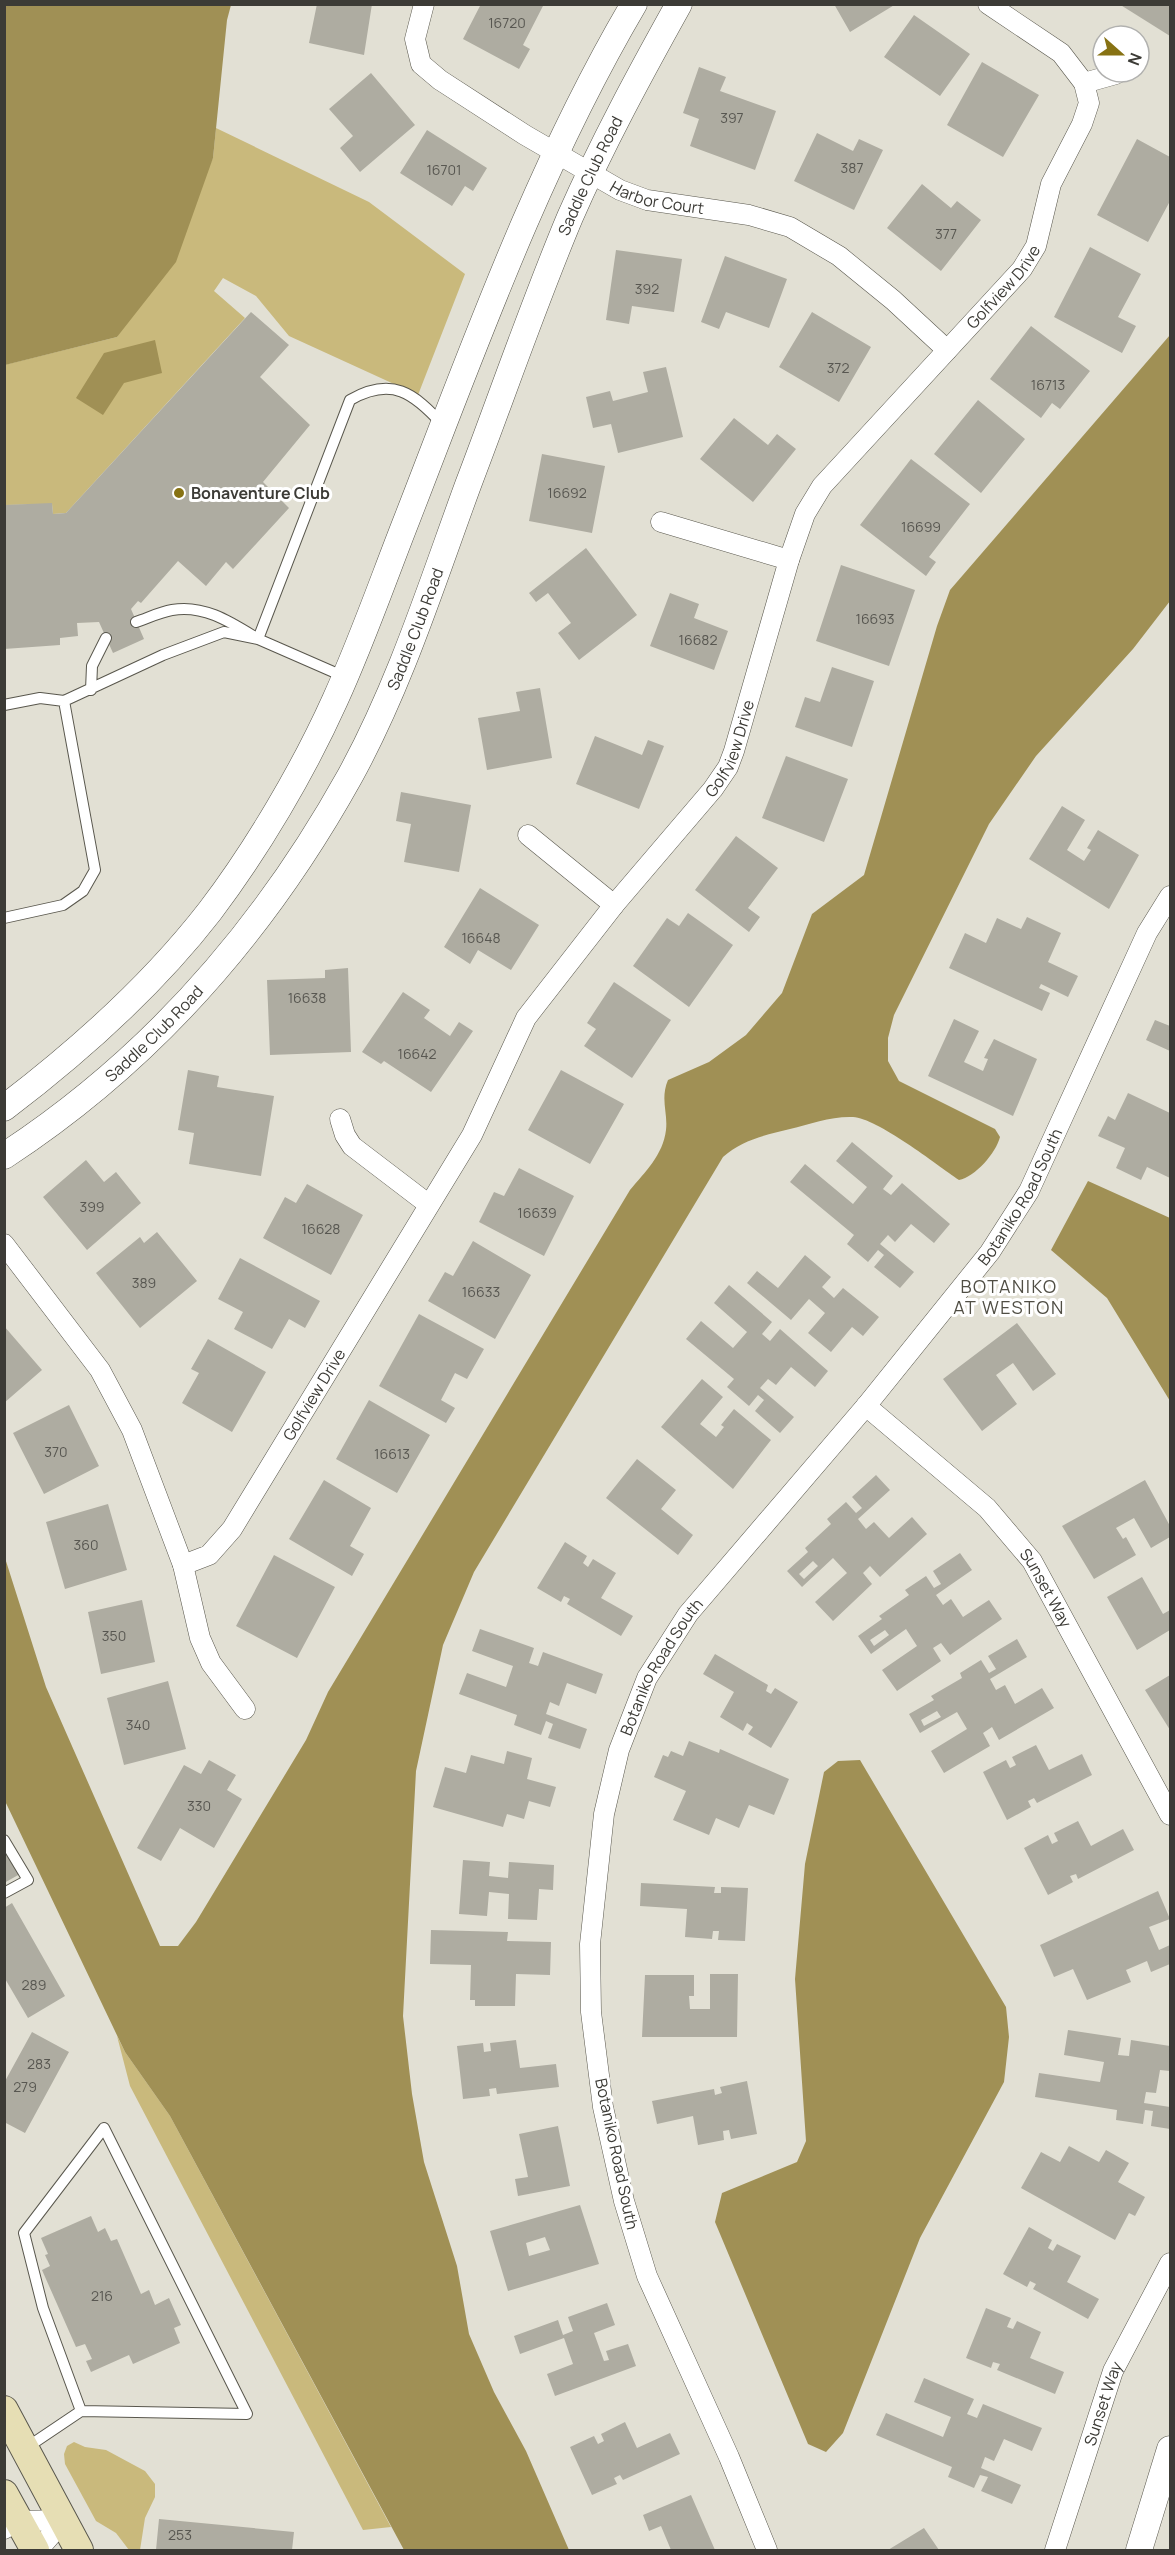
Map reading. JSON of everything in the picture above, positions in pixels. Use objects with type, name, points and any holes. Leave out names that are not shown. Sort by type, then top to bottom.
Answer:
[{"type":"main road","points":[[4,2410],[79,2550]]},
{"type":"main road","points":[[4,2494],[12,2525],[37,2550]]},
{"type":"street","name":"Harbor Court","points":[[424,4],[415,39],[421,64],[440,80],[555,153],[620,190],[647,200],[749,215],[790,227],[839,256],[893,300],[947,350]]},
{"type":"street","points":[[4,1108],[59,1066],[142,989],[210,911],[291,783],[345,677],[525,220],[555,153],[610,45],[634,4]]},
{"type":"street","name":"Saddle Club Road","points":[[4,1156],[43,1131],[151,1042],[242,942],[324,819],[371,734],[398,673],[570,219],[622,106],[679,4]]},
{"type":"street","points":[[988,4],[1061,53],[1084,83],[1091,81]]},
{"type":"street","name":"Golfview Drive","points":[[183,1565],[209,1555],[232,1529],[472,1135],[526,1018],[614,905],[713,789],[728,767],[789,560],[805,514],[822,486],[1022,269],[1036,246],[1051,184],[1082,124],[1089,103],[1084,83]]},
{"type":"street","points":[[661,522],[789,560]]},
{"type":"street","points":[[528,835],[614,905]]},
{"type":"street","name":"Botaniko Road South","points":[[767,2550],[729,2457],[647,2276],[624,2201],[603,2107],[591,2012],[590,1944],[595,1879],[604,1814],[619,1750],[647,1678],[688,1614],[866,1406],[990,1252],[1029,1191],[1147,933],[1170,896]]},
{"type":"street","points":[[340,1119],[345,1135],[352,1146],[428,1204]]},
{"type":"street","points":[[4,1244],[100,1370],[132,1430],[183,1565],[200,1638],[212,1663],[245,1710]]},
{"type":"street","name":"Sunset Way","points":[[866,1406],[987,1508],[1032,1561],[1170,1815]]},
{"type":"street","name":"Sunset Way","points":[[1055,2550],[1113,2371],[1170,2263]]},
{"type":"street","points":[[1139,2550],[1170,2449]]},
{"type":"street","points":[[12,2525],[64,2520]]},
{"type":"street","points":[[37,2550],[64,2520]]},
{"type":"lane","points":[[258,639],[350,400],[369,389],[405,390],[422,401],[444,425]]},
{"type":"lane","points":[[136,622],[172,609],[200,610],[224,617],[258,639],[345,677]]},
{"type":"lane","points":[[4,705],[39,698],[64,702],[203,639],[224,632],[258,639]]},
{"type":"lane","points":[[91,690],[92,666],[106,638]]},
{"type":"lane","points":[[4,918],[63,905],[83,891],[95,870],[64,702]]},
{"type":"lane","points":[[4,1840],[28,1880],[4,1893]]},
{"type":"lane","points":[[25,2449],[81,2411],[247,2414],[104,2128],[24,2233],[43,2308],[81,2411]]},
{"type":"shaded area","points":[[4,5],[231,5],[227,20],[213,158],[176,262],[117,337],[5,365]]},
{"type":"shaded area","points":[[216,128],[369,202],[465,274],[418,395],[289,336],[256,296],[223,278],[214,291],[245,318],[66,513],[53,514],[52,504],[5,505],[4,365],[117,337],[213,158]]},
{"type":"shaded area","points":[[1170,335],[1170,601],[1133,649],[1036,756],[989,824],[894,1015],[888,1038],[888,1061],[899,1081],[995,1129],[1000,1137],[998,1143],[978,1169],[959,1180],[891,1133],[864,1119],[853,1117],[821,1121],[763,1136],[738,1146],[723,1157],[474,1572],[443,1645],[416,1771],[403,2016],[412,2094],[424,2162],[457,2266],[469,2334],[494,2392],[526,2451],[569,2550],[404,2550],[170,2116],[125,2052],[5,1801],[5,1558],[46,1687],[160,1946],[178,1946],[196,1922],[306,1740],[328,1692],[630,1190],[657,1155],[666,1130],[664,1099],[668,1080],[709,1062],[746,1035],[782,993],[812,914],[864,875],[937,626],[950,590]]},
{"type":"shaded area","points":[[155,340],[162,373],[124,383],[103,415],[76,398],[104,353]]},
{"type":"shaded area","points":[[1088,1181],[1170,1218],[1170,1401],[1107,1298],[1051,1250]]},
{"type":"shaded area","points":[[860,1760],[1006,2007],[1009,2037],[1004,2082],[920,2238],[843,2433],[826,2452],[808,2444],[715,2222],[722,2193],[797,2162],[806,2141],[795,1979],[805,1864],[824,1772],[838,1761]]},
{"type":"shaded area","points":[[117,2036],[125,2052],[170,2116],[391,2527],[363,2530],[130,2086]]},
{"type":"shaded area","points":[[74,2442],[85,2447],[106,2450],[145,2471],[155,2484],[155,2497],[145,2518],[140,2550],[129,2550],[116,2533],[96,2521],[65,2464],[64,2454],[67,2446]]},
{"type":"building","points":[[317,4],[372,4],[364,55],[309,43]]},
{"type":"building","points":[[481,4],[544,4],[523,45],[530,49],[519,69],[463,39]]},
{"type":"building","points":[[834,4],[896,4],[850,32]]},
{"type":"building","points":[[1119,4],[1170,4],[1170,36]]},
{"type":"building","points":[[914,15],[970,54],[940,96],[884,57]]},
{"type":"building","points":[[982,62],[1039,95],[1003,157],[947,125]]},
{"type":"building","points":[[699,67],[726,77],[720,91],[776,111],[755,170],[690,146],[699,119],[683,113]]},
{"type":"building","points":[[371,73],[415,125],[360,172],[340,148],[353,136],[329,109]]},
{"type":"building","points":[[427,130],[487,168],[473,191],[465,186],[452,206],[400,173]]},
{"type":"building","points":[[817,133],[853,151],[859,139],[883,150],[854,210],[794,181]]},
{"type":"building","points":[[1137,139],[1170,157],[1170,201],[1148,242],[1097,215]]},
{"type":"building","points":[[922,184],[951,208],[957,201],[981,220],[941,271],[887,228]]},
{"type":"building","points":[[1090,247],[1141,274],[1118,317],[1136,326],[1122,353],[1054,317]]},
{"type":"building","points":[[616,250],[682,259],[674,312],[632,306],[629,324],[606,320]]},
{"type":"building","points":[[725,256],[787,279],[769,328],[726,312],[719,329],[701,322]]},
{"type":"building","name":"Bonaventure Club","points":[[251,312],[289,345],[260,377],[310,425],[263,482],[289,508],[233,569],[226,562],[206,586],[178,561],[141,603],[138,601],[131,609],[144,639],[113,653],[99,622],[77,623],[78,636],[60,638],[60,645],[4,649],[4,505],[52,503],[53,514],[66,513]]},
{"type":"building","points":[[812,312],[871,347],[839,402],[779,367]]},
{"type":"building","points":[[1031,326],[1090,371],[1060,409],[1052,403],[1041,418],[990,379]]},
{"type":"building","points":[[666,367],[683,437],[618,453],[611,424],[593,428],[586,397],[610,391],[613,401],[648,392],[643,372]]},
{"type":"building","points":[[978,400],[1025,439],[981,493],[934,454]]},
{"type":"building","points":[[734,418],[768,445],[777,434],[796,449],[753,502],[700,459]]},
{"type":"building","points":[[542,454],[605,466],[592,533],[529,521]]},
{"type":"building","points":[[911,459],[970,504],[929,557],[936,562],[926,576],[860,525]]},
{"type":"building","points":[[586,548],[637,615],[579,660],[558,633],[571,623],[548,593],[536,602],[529,593]]},
{"type":"building","points":[[841,565],[915,590],[889,666],[816,641]]},
{"type":"building","points":[[670,593],[699,604],[694,618],[728,631],[714,670],[650,646]]},
{"type":"building","points":[[832,667],[874,681],[852,747],[795,727],[805,697],[820,702]]},
{"type":"building","points":[[540,688],[552,758],[487,770],[478,718],[520,711],[516,692]]},
{"type":"building","points":[[595,736],[642,755],[648,740],[664,746],[639,809],[576,784]]},
{"type":"building","points":[[786,756],[848,779],[824,842],[762,818]]},
{"type":"building","points":[[401,792],[471,805],[459,872],[404,862],[411,824],[396,821]]},
{"type":"building","points":[[1062,806],[1085,820],[1067,850],[1084,861],[1091,850],[1087,848],[1098,830],[1139,855],[1109,909],[1029,859]]},
{"type":"building","points":[[736,836],[778,868],[748,908],[760,917],[749,932],[695,890]]},
{"type":"building","points":[[480,888],[539,925],[511,970],[478,950],[470,964],[444,947]]},
{"type":"building","points":[[688,913],[733,945],[689,1007],[633,966],[667,918],[679,926]]},
{"type":"building","points":[[1027,917],[1061,933],[1048,962],[1078,976],[1068,997],[1041,984],[1039,988],[1050,993],[1042,1011],[949,968],[965,933],[986,943],[997,918],[1021,929]]},
{"type":"building","points":[[348,968],[351,1052],[270,1055],[267,980],[325,978],[325,970]]},
{"type":"building","points":[[614,982],[671,1020],[632,1078],[584,1046],[596,1029],[587,1023]]},
{"type":"building","points":[[403,992],[430,1010],[424,1018],[450,1036],[459,1022],[473,1031],[431,1092],[384,1061],[381,1064],[362,1052]]},
{"type":"building","points":[[954,1019],[979,1031],[964,1062],[983,1071],[988,1059],[984,1058],[994,1039],[1037,1059],[1013,1116],[928,1076]]},
{"type":"building","points":[[1155,1020],[1170,1026],[1170,1051],[1146,1040]]},
{"type":"building","points":[[188,1070],[219,1076],[217,1087],[274,1096],[261,1176],[189,1164],[194,1133],[178,1130]]},
{"type":"building","points":[[561,1070],[624,1104],[590,1164],[528,1130]]},
{"type":"building","points":[[1128,1093],[1170,1113],[1170,1178],[1147,1167],[1141,1180],[1116,1168],[1125,1148],[1098,1136],[1108,1116],[1115,1120]]},
{"type":"building","points":[[852,1142],[893,1176],[883,1189],[891,1195],[902,1183],[950,1224],[934,1243],[911,1224],[895,1242],[888,1235],[880,1244],[914,1272],[900,1288],[874,1267],[884,1255],[878,1250],[868,1262],[847,1244],[854,1235],[790,1182],[805,1164],[853,1204],[867,1187],[836,1161]]},
{"type":"building","points":[[86,1160],[104,1182],[116,1172],[141,1203],[87,1250],[43,1197]]},
{"type":"building","points":[[519,1168],[574,1196],[544,1256],[479,1222],[494,1192],[504,1196]]},
{"type":"building","points":[[307,1184],[363,1215],[331,1275],[263,1238],[285,1197],[296,1203]]},
{"type":"building","points":[[157,1232],[197,1281],[140,1328],[96,1273],[140,1237],[144,1243]]},
{"type":"building","points":[[473,1241],[531,1275],[495,1339],[428,1301],[445,1272],[453,1276]]},
{"type":"building","points":[[805,1255],[831,1277],[822,1287],[834,1298],[843,1288],[879,1317],[863,1336],[852,1327],[831,1352],[808,1333],[825,1313],[809,1299],[791,1320],[747,1283],[757,1271],[778,1288]]},
{"type":"building","points":[[240,1258],[320,1301],[305,1328],[289,1319],[272,1349],[234,1329],[243,1312],[218,1299]]},
{"type":"building","points":[[729,1285],[772,1322],[762,1334],[770,1341],[780,1329],[828,1371],[815,1387],[791,1367],[776,1385],[768,1379],[760,1388],[794,1417],[780,1433],[755,1411],[764,1400],[758,1395],[749,1406],[727,1387],[734,1379],[686,1339],[701,1321],[733,1348],[747,1332],[714,1303]]},
{"type":"building","points":[[419,1314],[484,1349],[467,1379],[455,1373],[441,1400],[455,1408],[446,1423],[379,1386]]},
{"type":"building","points":[[1017,1323],[1056,1374],[1033,1391],[1013,1363],[996,1375],[1017,1404],[982,1431],[943,1379]]},
{"type":"building","points":[[4,1326],[42,1370],[4,1403]]},
{"type":"building","points":[[208,1339],[266,1372],[232,1432],[182,1403],[199,1373],[191,1369]]},
{"type":"building","points":[[702,1379],[723,1397],[700,1424],[716,1437],[724,1427],[721,1425],[734,1409],[771,1440],[733,1489],[661,1427]]},
{"type":"building","points":[[369,1400],[430,1435],[397,1493],[336,1459]]},
{"type":"building","points":[[69,1405],[99,1466],[44,1494],[13,1433]]},
{"type":"building","points":[[637,1459],[676,1490],[661,1509],[693,1535],[678,1555],[606,1498]]},
{"type":"building","points":[[876,1475],[890,1490],[858,1519],[866,1529],[874,1522],[889,1538],[912,1517],[927,1534],[880,1577],[870,1566],[863,1573],[872,1584],[833,1621],[815,1602],[847,1573],[833,1558],[802,1587],[787,1571],[808,1552],[805,1548],[831,1524],[827,1519],[846,1502],[856,1513],[862,1508],[852,1497]],"holes":[[[813,1561],[818,1566],[804,1579],[799,1574]]]},
{"type":"building","points":[[324,1480],[371,1508],[350,1546],[364,1554],[352,1576],[289,1539]]},
{"type":"building","points":[[1145,1480],[1170,1526],[1170,1537],[1151,1548],[1134,1518],[1116,1528],[1123,1539],[1126,1537],[1136,1555],[1094,1579],[1062,1526]]},
{"type":"building","points":[[108,1504],[127,1570],[65,1589],[46,1522]]},
{"type":"building","points":[[565,1542],[587,1556],[583,1563],[588,1567],[593,1559],[616,1573],[601,1598],[633,1616],[621,1636],[567,1604],[570,1599],[564,1596],[561,1602],[537,1588]]},
{"type":"building","points":[[960,1553],[972,1570],[936,1595],[943,1605],[951,1599],[963,1617],[989,1600],[1002,1619],[950,1655],[941,1643],[933,1648],[941,1661],[897,1691],[882,1670],[917,1646],[906,1629],[871,1654],[858,1636],[882,1619],[879,1616],[909,1595],[905,1590],[926,1576],[934,1588],[941,1584],[933,1571]],"holes":[[[885,1630],[889,1635],[874,1646],[870,1640]]]},
{"type":"building","points":[[274,1555],[335,1587],[297,1658],[236,1626]]},
{"type":"building","points":[[1142,1577],[1163,1614],[1170,1610],[1170,1630],[1137,1650],[1107,1597]]},
{"type":"building","points":[[142,1600],[155,1662],[101,1674],[88,1612]]},
{"type":"building","points":[[480,1629],[534,1648],[529,1663],[538,1666],[543,1652],[603,1674],[596,1694],[567,1683],[559,1706],[550,1702],[546,1714],[587,1729],[580,1749],[548,1738],[553,1724],[546,1721],[541,1735],[514,1725],[517,1715],[459,1694],[467,1673],[506,1687],[513,1666],[472,1651]]},
{"type":"building","points":[[1017,1639],[1027,1657],[990,1679],[996,1690],[1005,1685],[1015,1704],[1042,1688],[1054,1708],[999,1740],[992,1727],[983,1733],[990,1746],[944,1773],[931,1751],[967,1729],[957,1712],[920,1733],[909,1714],[934,1700],[931,1696],[962,1678],[960,1673],[981,1660],[989,1673],[996,1669],[988,1656]],"holes":[[[937,1711],[941,1717],[924,1726],[921,1720]]]},
{"type":"building","points":[[715,1654],[768,1685],[766,1691],[771,1694],[775,1688],[798,1702],[771,1748],[748,1734],[753,1727],[747,1723],[743,1731],[720,1717],[734,1692],[703,1674]]},
{"type":"building","points":[[1170,1675],[1170,1730],[1145,1690]]},
{"type":"building","points":[[168,1681],[186,1749],[124,1765],[107,1698]]},
{"type":"building","points":[[689,1741],[719,1753],[720,1749],[789,1779],[774,1815],[749,1805],[739,1828],[716,1818],[709,1835],[673,1820],[686,1791],[654,1777],[663,1755],[668,1757],[671,1751],[683,1756]]},
{"type":"building","points":[[1036,1745],[1049,1770],[1082,1754],[1092,1775],[1037,1803],[1034,1798],[1028,1801],[1031,1807],[1007,1820],[983,1772],[1006,1760],[1010,1768],[1016,1765],[1012,1757]]},
{"type":"building","points":[[507,1751],[532,1758],[527,1779],[556,1787],[550,1807],[529,1801],[524,1819],[507,1814],[503,1827],[433,1807],[445,1767],[466,1773],[471,1755],[504,1764]]},
{"type":"building","points":[[209,1760],[236,1775],[227,1790],[242,1799],[214,1848],[180,1828],[161,1861],[137,1848],[184,1765],[201,1774]]},
{"type":"building","points":[[1078,1821],[1091,1846],[1123,1829],[1134,1850],[1078,1879],[1076,1874],[1070,1876],[1073,1882],[1048,1895],[1024,1848],[1048,1835],[1052,1844],[1058,1841],[1054,1833]]},
{"type":"building","points":[[4,1849],[20,1874],[4,1883]]},
{"type":"building","points":[[463,1860],[490,1862],[489,1876],[508,1878],[509,1862],[554,1865],[553,1890],[539,1889],[537,1920],[508,1919],[509,1894],[489,1892],[487,1916],[459,1914]]},
{"type":"building","points":[[641,1883],[715,1887],[714,1893],[721,1893],[721,1887],[748,1888],[745,1941],[718,1940],[719,1931],[713,1931],[712,1939],[685,1937],[687,1909],[640,1906]]},
{"type":"building","points":[[1158,1891],[1170,1919],[1149,1927],[1159,1950],[1170,1945],[1170,1964],[1151,1972],[1147,1961],[1126,1970],[1131,1982],[1087,2000],[1073,1969],[1054,1977],[1040,1945]]},
{"type":"building","points":[[12,1903],[65,1996],[28,2018],[4,1977],[4,1908]]},
{"type":"building","points":[[431,1930],[508,1932],[507,1941],[551,1942],[550,1975],[516,1974],[515,2006],[475,2006],[475,2000],[470,2000],[471,1965],[430,1964]]},
{"type":"building","points":[[710,1974],[738,1974],[737,2037],[642,2037],[645,1975],[694,1975],[694,1996],[689,1996],[690,2009],[710,2009]]},
{"type":"building","points":[[1068,2030],[1121,2038],[1118,2055],[1129,2056],[1131,2040],[1170,2046],[1170,2071],[1160,2070],[1156,2093],[1146,2092],[1144,2103],[1170,2107],[1170,2129],[1151,2126],[1153,2111],[1145,2110],[1143,2124],[1116,2120],[1117,2110],[1035,2097],[1039,2073],[1100,2082],[1104,2062],[1064,2055]]},
{"type":"building","points":[[32,2032],[69,2052],[25,2133],[4,2122],[4,2083]]},
{"type":"building","points":[[516,2040],[520,2068],[556,2064],[559,2087],[497,2094],[496,2088],[489,2089],[490,2096],[463,2099],[457,2046],[483,2043],[484,2052],[491,2051],[490,2043]]},
{"type":"building","points":[[747,2081],[757,2134],[731,2139],[729,2130],[723,2131],[724,2140],[698,2145],[693,2116],[657,2124],[652,2101],[714,2089],[715,2095],[722,2093],[720,2087]]},
{"type":"building","points":[[558,2126],[570,2186],[518,2196],[515,2179],[528,2177],[519,2134]]},
{"type":"building","points":[[1069,2146],[1099,2162],[1106,2150],[1129,2163],[1118,2182],[1145,2197],[1135,2216],[1129,2213],[1115,2240],[1021,2188],[1041,2152],[1060,2162]]},
{"type":"building","points":[[580,2205],[599,2264],[508,2291],[490,2231]],"holes":[[[545,2237],[550,2250],[529,2256],[526,2243]]]},
{"type":"building","points":[[91,2216],[98,2232],[105,2228],[111,2241],[117,2239],[141,2294],[149,2290],[155,2305],[169,2298],[181,2325],[174,2328],[180,2343],[133,2364],[129,2355],[91,2372],[86,2361],[92,2359],[85,2344],[76,2347],[42,2270],[50,2266],[41,2238]]},
{"type":"building","points":[[1029,2227],[1052,2240],[1048,2248],[1053,2251],[1057,2244],[1081,2256],[1067,2282],[1099,2299],[1088,2319],[1033,2289],[1036,2284],[1030,2281],[1027,2287],[1003,2274]]},
{"type":"building","points":[[607,2303],[615,2325],[594,2333],[604,2361],[609,2360],[606,2351],[628,2344],[636,2366],[555,2396],[547,2374],[573,2364],[564,2338],[520,2354],[514,2336],[558,2320],[563,2335],[573,2331],[568,2317]]},
{"type":"building","points":[[986,2308],[1011,2318],[1007,2327],[1013,2329],[1017,2321],[1041,2332],[1030,2358],[1064,2372],[1055,2394],[997,2370],[1000,2364],[993,2362],[991,2368],[966,2358]]},
{"type":"building","points":[[924,2378],[974,2399],[967,2414],[977,2418],[983,2404],[1042,2428],[1032,2451],[1004,2439],[994,2461],[985,2457],[981,2468],[1021,2485],[1012,2504],[981,2491],[988,2477],[980,2475],[974,2488],[948,2477],[952,2467],[876,2435],[886,2413],[943,2437],[951,2417],[914,2402]]},
{"type":"building","points":[[625,2422],[637,2448],[670,2433],[680,2454],[623,2480],[620,2475],[614,2478],[617,2484],[592,2495],[570,2447],[594,2436],[598,2444],[604,2441],[601,2434]]},
{"type":"building","points":[[691,2495],[715,2550],[671,2550],[661,2526],[649,2531],[643,2515]]},
{"type":"building","points":[[159,2519],[294,2532],[292,2550],[156,2550]]},
{"type":"building","points":[[924,2528],[939,2550],[888,2550]]},
{"type":"place","name":"Bonaventure Club","points":[[179,493]]},
{"type":"district","name":"BOTANIKO AT WESTON","points":[[1009,1297]]}]
